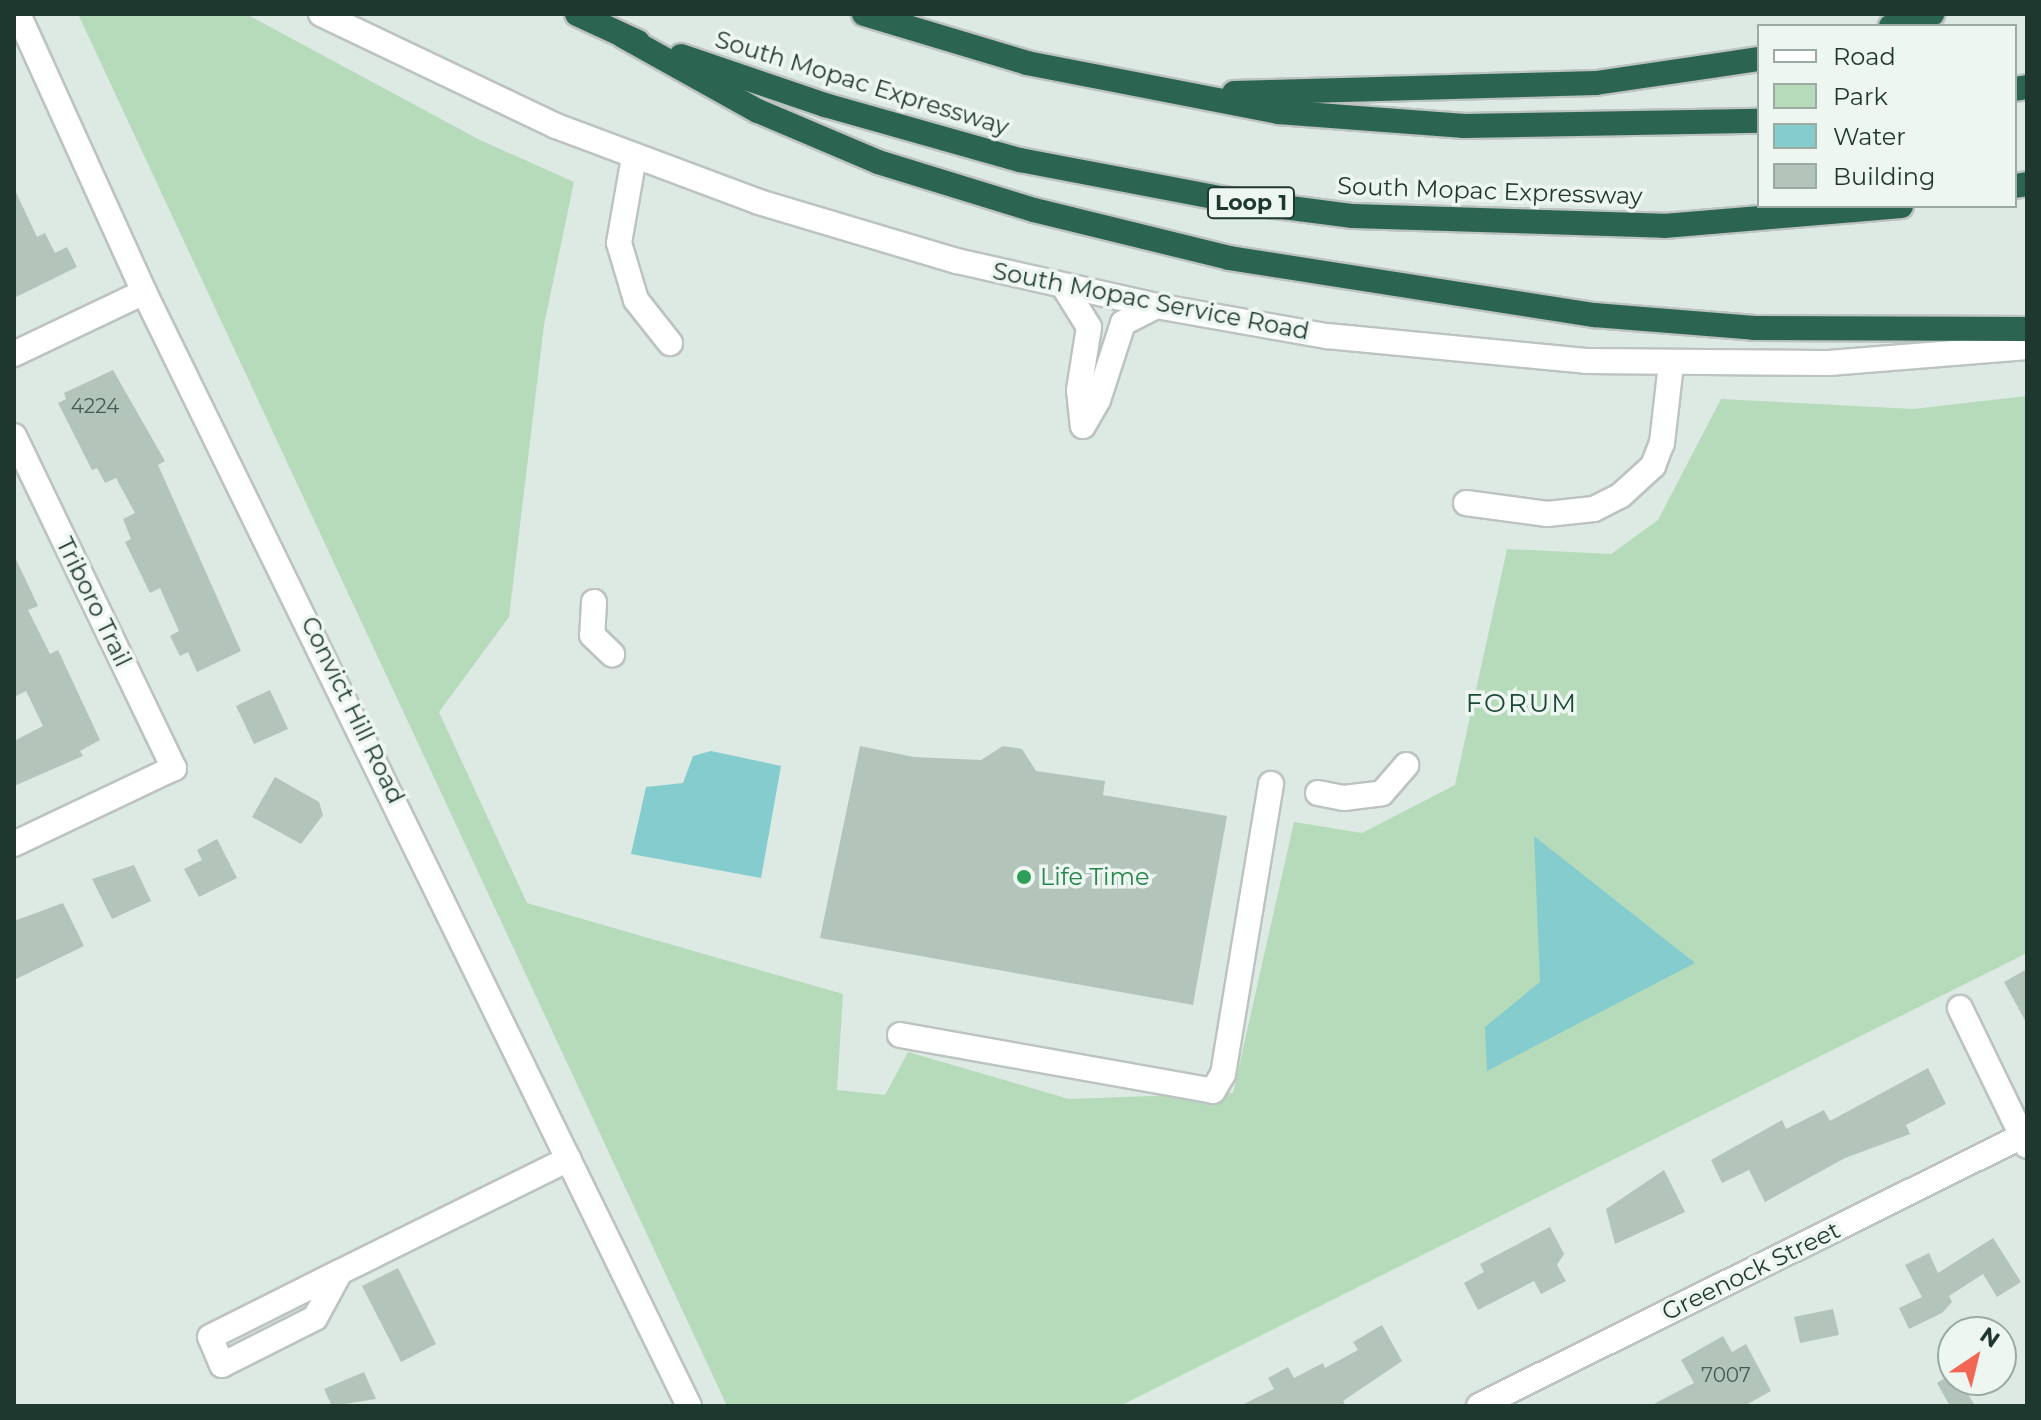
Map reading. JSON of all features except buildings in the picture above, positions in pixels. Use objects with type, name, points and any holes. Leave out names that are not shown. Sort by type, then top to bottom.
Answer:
[{"type":"highway","name":"South Mopac Expressway","points":[[577,14],[623,36],[959,144],[1229,200],[1353,216],[1566,226],[1664,226],[1877,208]]},
{"type":"highway","points":[[864,14],[1027,63],[1278,112],[1464,126],[1757,121]]},
{"type":"highway","points":[[1898,24],[1932,14]]},
{"type":"highway","points":[[623,36],[758,111],[878,162],[1049,214],[1229,258],[1594,315],[1754,328],[2027,329]]},
{"type":"highway","points":[[1199,95],[1596,83],[1757,59]]},
{"type":"street","name":"Convict Hill Road","points":[[18,14],[144,292],[689,1406]]},
{"type":"street","name":"South Mopac Service Road","points":[[321,14],[451,79],[634,157],[759,202],[1064,287],[1156,306],[1473,354],[1671,364],[1844,362],[2027,347]]},
{"type":"street","points":[[634,157],[619,243],[636,300],[670,343]]},
{"type":"street","points":[[1064,287],[1089,327],[1079,390],[1083,426],[1098,400],[1123,323],[1156,306]]},
{"type":"street","points":[[14,354],[144,292]]},
{"type":"street","points":[[1466,503],[1547,514],[1594,509],[1629,490],[1653,466],[1662,443],[1671,364]]},
{"type":"street","name":"Triboro Trail","points":[[14,436],[174,768],[14,844]]},
{"type":"street","points":[[594,602],[592,635],[612,654]]},
{"type":"street","points":[[1318,793],[1344,798],[1382,793],[1406,765]]},
{"type":"street","points":[[900,1035],[1213,1091],[1223,1074],[1271,784]]},
{"type":"street","points":[[1960,1008],[2025,1141]]},
{"type":"street","name":"Greenock Street","points":[[1479,1406],[2025,1141]]},
{"type":"street","points":[[340,1272],[315,1318],[222,1365],[210,1337],[340,1272],[569,1159]]},
{"type":"green space","points":[[78,14],[246,14],[480,140],[574,182],[544,325],[509,617],[439,712],[527,903],[843,994],[837,1090],[885,1095],[908,1052],[1069,1099],[1233,1093],[1294,822],[1362,833],[1455,785],[1507,549],[1611,554],[1658,520],[1721,399],[1913,409],[2027,396],[2027,953],[1120,1406],[727,1406]]},
{"type":"water","points":[[711,751],[781,766],[761,878],[631,854],[646,787],[683,783],[693,756]]},
{"type":"water","points":[[1534,836],[1695,963],[1487,1071],[1485,1027],[1540,982]]},
{"type":"place","name":"Life Time","points":[[1024,877]]},
{"type":"district","name":"FORUM","points":[[1522,704]]}]
